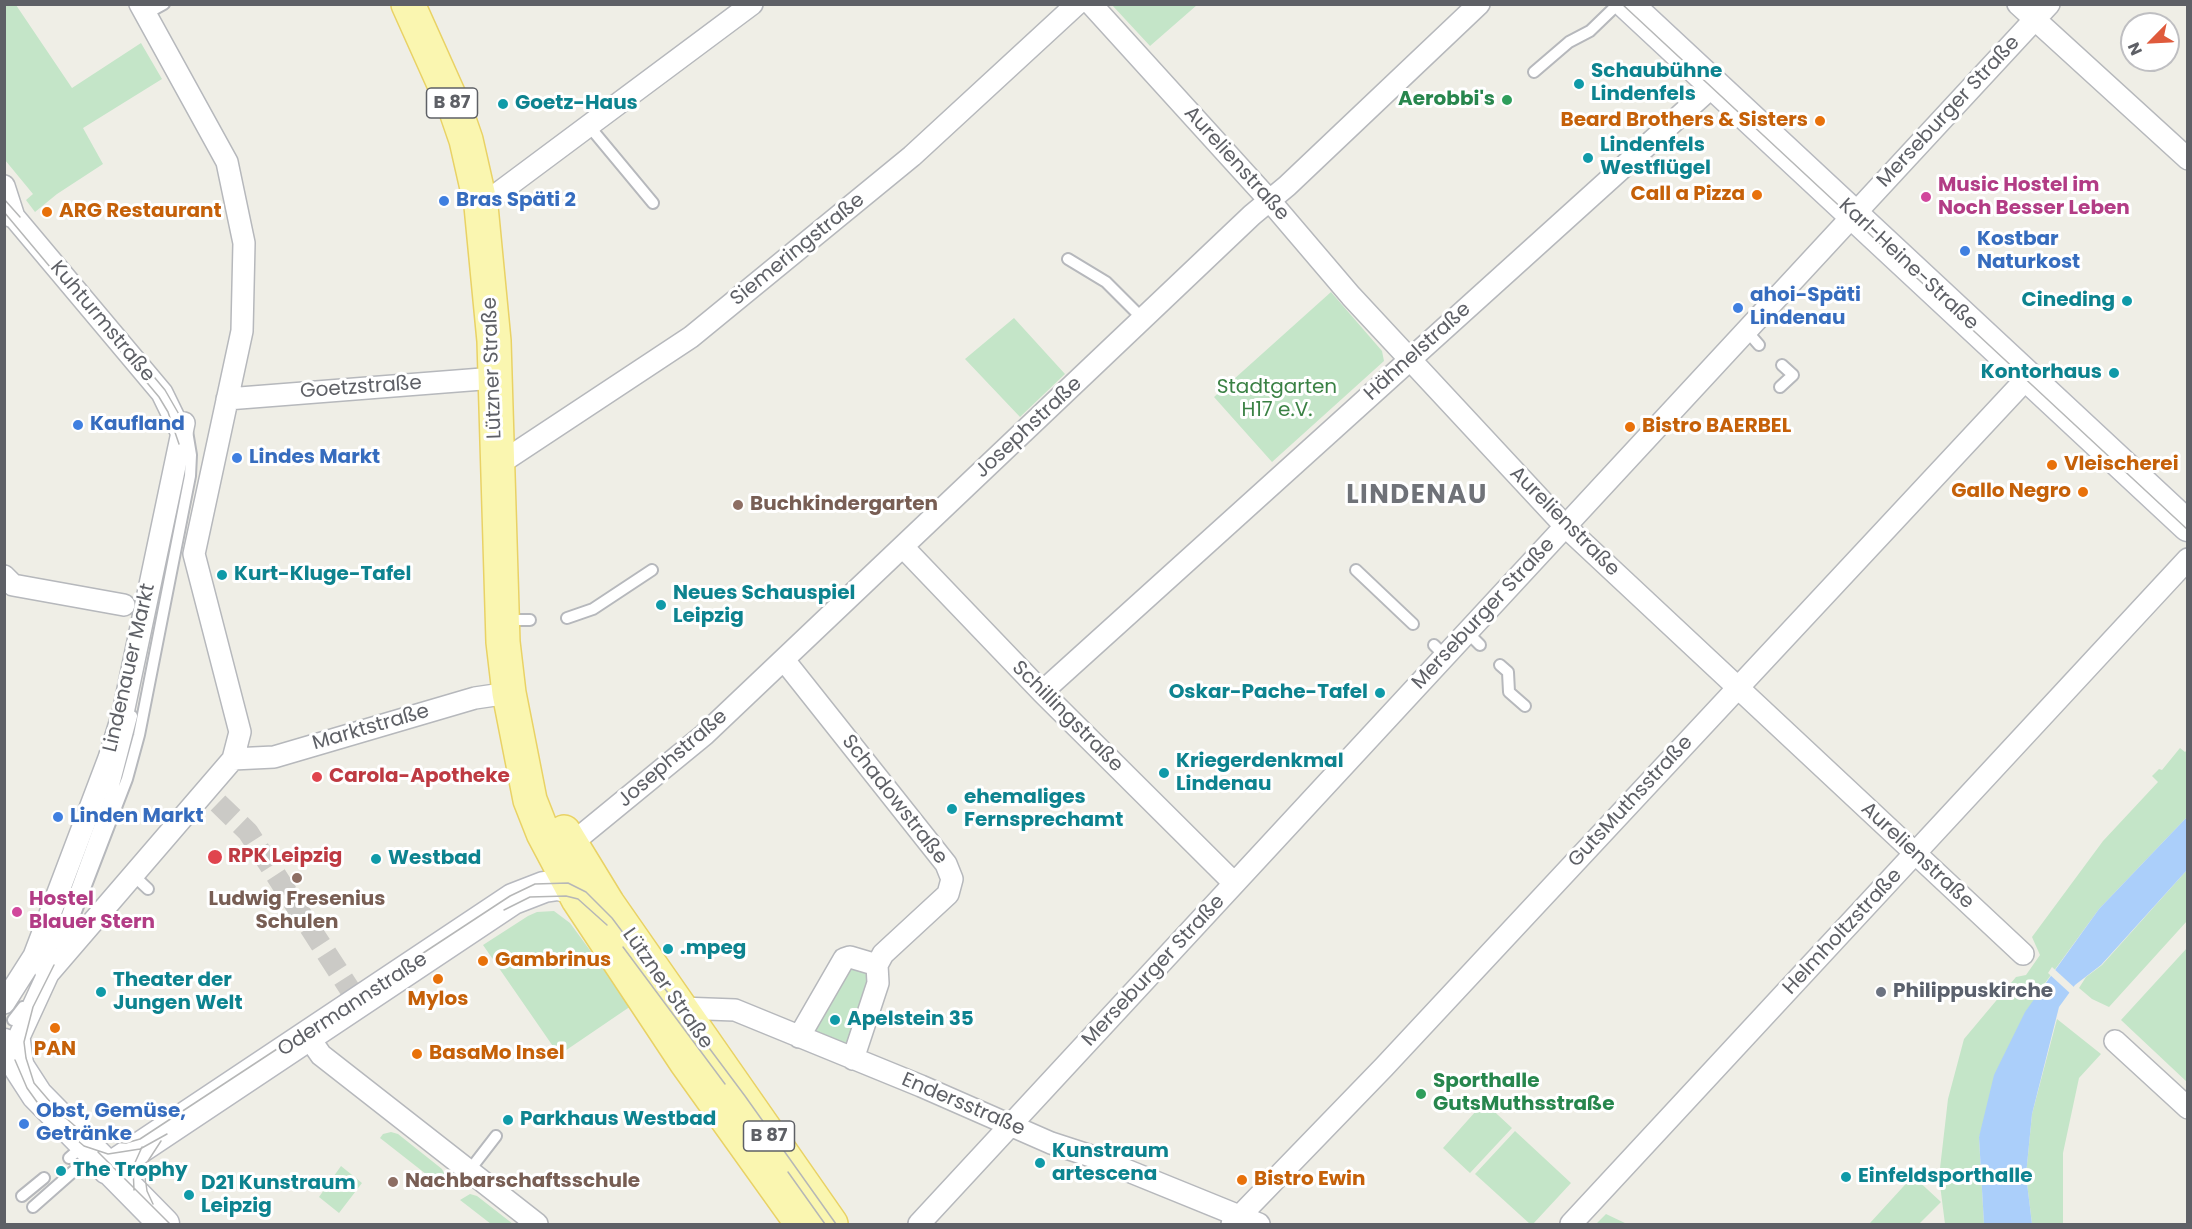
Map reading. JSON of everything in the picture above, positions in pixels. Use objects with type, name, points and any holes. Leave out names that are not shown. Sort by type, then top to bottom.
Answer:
[{"type":"main road","name":"Lützner Straße","points":[[408,4],[456,111],[466,140],[481,206],[490,286],[495,378],[496,466],[516,620],[509,693],[530,800],[570,886],[678,1019],[831,1224]]},
{"type":"main road","name":"Lützner Straße","points":[[519,743],[571,844],[678,1019],[686,1062],[802,1224]]},
{"type":"street","points":[[481,206],[752,4]]},
{"type":"street","name":"Siemeringstraße","points":[[496,466],[700,329],[912,156],[1077,4]]},
{"type":"street","name":"Aurelienstraße","points":[[1091,4],[1270,201],[1410,360],[1566,527],[2023,954]]},
{"type":"street","name":"Josephstraße","points":[[571,844],[686,750],[784,660],[1479,4]]},
{"type":"street","name":"Karl-Heine-Straße","points":[[1628,4],[2187,526]]},
{"type":"street","points":[[2018,4],[2043,12],[2187,159]]},
{"type":"street","points":[[150,8],[222,151],[239,210],[244,243],[245,290],[242,331],[194,554],[240,732],[233,759],[211,798],[132,874],[54,965],[16,1029],[37,1095],[89,1156],[164,1224]]},
{"type":"street","name":"Merseburger Straße","points":[[919,1224],[1012,1126],[1234,883],[1440,650],[1474,639],[1566,527],[1753,338],[1853,214],[2043,12]]},
{"type":"street","name":"Hähnelstraße","points":[[1042,692],[1714,85]]},
{"type":"street","name":"Kuhturmstraße","points":[[6,201],[162,393],[184,438]]},
{"type":"street","name":"GutsMuthsstraße","points":[[1244,1222],[1384,1067],[1736,687],[2028,376]]},
{"type":"street","name":"Goetzstraße","points":[[227,399],[495,378]]},
{"type":"street","name":"Lindenauer Markt","points":[[16,1029],[34,956],[116,736],[184,438]]},
{"type":"street","name":"Schillingstraße","points":[[903,547],[1042,692],[1234,883]]},
{"type":"street","name":"Helmholtzstraße","points":[[1577,1223],[2187,559]]},
{"type":"street","points":[[4,576],[13,585],[124,605]]},
{"type":"street","name":"Schadowstraße","points":[[784,660],[946,864],[952,879],[948,894],[883,954],[877,965]]},
{"type":"street","name":"Marktstraße","points":[[233,759],[274,757],[475,698],[509,693]]},
{"type":"street","name":"Odermannstraße","points":[[89,1156],[307,1035],[513,899],[544,887],[570,886],[590,892],[608,904]]},
{"type":"street","points":[[799,1037],[844,958],[850,957],[877,965],[878,983],[853,1059]]},
{"type":"street","points":[[678,1019],[735,1010]]},
{"type":"street","name":"Endersstraße","points":[[678,1019],[735,1010],[1244,1222]]},
{"type":"street","points":[[307,1035],[321,1055],[537,1224]]},
{"type":"street","points":[[2115,1041],[2187,1108]]},
{"type":"lane","points":[[1534,72],[1569,42],[1590,31],[1617,4]]},
{"type":"lane","points":[[589,126],[653,203]]},
{"type":"lane","points":[[1068,259],[1106,282],[1143,319]]},
{"type":"lane","points":[[1780,387],[1793,375],[1782,366]]},
{"type":"lane","points":[[54,965],[75,919],[129,771],[139,735],[190,476],[184,438]]},
{"type":"lane","points":[[567,618],[592,609],[652,570]]},
{"type":"lane","points":[[1356,570],[1413,624]]},
{"type":"lane","points":[[1500,664],[1508,672],[1509,692],[1525,706]]},
{"type":"lane","points":[[132,874],[148,889]]},
{"type":"lane","points":[[469,1171],[496,1136]]},
{"type":"lane","points":[[33,1207],[89,1156]]},
{"type":"lane","points":[[22,1196],[44,1178]]},
{"type":"green space","points":[[4,5],[16,5],[72,88],[141,43],[162,79],[83,128],[103,164],[57,194],[35,212],[26,200],[33,194],[5,160]]},
{"type":"green space","points":[[1112,5],[1197,5],[1150,46]]},
{"type":"green space","name":"Stadtgarten H17 e.V.","points":[[1331,292],[1382,351],[1384,361],[1272,462],[1214,397]]},
{"type":"green space","points":[[1014,318],[1065,374],[1020,417],[965,359]]},
{"type":"green space","points":[[2180,748],[2185,752],[2187,750],[2187,817],[2099,909],[2040,990],[1979,1137],[1984,1224],[1945,1224],[1939,1177],[1948,1099],[1964,1039],[2016,977],[2026,975],[2040,955],[2032,937],[2103,841],[2158,782],[2152,776],[2159,769],[2162,770]]},
{"type":"green space","points":[[2187,870],[2187,921],[2109,1007],[2092,999],[2079,988],[2086,977],[2102,965]]},
{"type":"green space","points":[[554,911],[570,923],[631,1006],[559,1055],[483,945],[528,916],[537,912]]},
{"type":"green space","points":[[2187,948],[2187,1082],[2121,1020]]},
{"type":"green space","points":[[840,963],[877,965],[853,1059],[799,1037]]},
{"type":"green space","points":[[2057,1019],[2101,1054],[2079,1078],[2063,1153],[2063,1224],[2032,1224],[2026,1175],[2032,1114]]},
{"type":"green space","points":[[1484,1102],[1512,1128],[1470,1173],[1443,1148]]},
{"type":"green space","points":[[1515,1131],[1571,1183],[1533,1224],[1530,1224],[1475,1174]]},
{"type":"green space","points":[[391,1132],[398,1134],[442,1169],[445,1175],[440,1185],[380,1138],[383,1134]]},
{"type":"green space","points":[[341,1166],[362,1183],[339,1213],[319,1197]]},
{"type":"green space","points":[[1913,1176],[1941,1202],[1919,1224],[1870,1223]]},
{"type":"green space","points":[[470,1194],[477,1196],[513,1224],[491,1224],[460,1200]]},
{"type":"green space","points":[[1606,1214],[1627,1224],[1596,1224]]},
{"type":"water","points":[[2187,817],[2187,870],[2101,965],[2075,985],[2059,1007],[2032,1114],[2026,1175],[2032,1224],[1984,1224],[1979,1137],[1994,1075],[2025,1012],[2099,909]]},
{"type":"pier","points":[[2052,967],[2076,989],[2072,995],[2048,973]]},
{"type":"tunnel","points":[[218,803],[248,832],[358,1002]]},
{"type":"tram line","points":[[1622,4],[2188,530]]},
{"type":"tram line","points":[[4,199],[20,217]]},
{"type":"tram line","points":[[4,212],[159,397],[168,412],[179,444]]},
{"type":"tram line","points":[[74,281],[165,390],[184,423]]},
{"type":"tram line","points":[[59,1112],[83,1133],[101,1141],[126,1143],[140,1139],[510,896],[535,884],[568,883],[586,892],[612,918],[745,1096],[836,1224]]},
{"type":"tram line","points":[[504,910],[530,897],[566,896],[578,899],[607,925]]},
{"type":"tram line","points":[[623,947],[725,1084]]},
{"type":"tram line","points":[[54,965],[33,1007],[24,1042],[26,1058],[34,1083],[64,1118]]},
{"type":"tram line","points":[[15,1060],[27,1088],[37,1102]]},
{"type":"tram line","points":[[63,1128],[84,1146],[108,1154],[140,1149],[167,1134]]},
{"type":"tram line","points":[[153,1204],[147,1191],[145,1176],[148,1161],[161,1141]]},
{"type":"tram line","points":[[134,1190],[133,1167],[142,1147]]},
{"type":"tram line","points":[[98,1152],[170,1224]]},
{"type":"tram line","points":[[788,1172],[825,1224]]},
{"type":"place","name":"Schaubühne Lindenfels","points":[[1579,84]]},
{"type":"place","name":"Aerobbi's","points":[[1507,100]]},
{"type":"place","name":"Goetz-Haus","points":[[503,104]]},
{"type":"place","name":"Beard Brothers & Sisters","points":[[1820,121]]},
{"type":"place","name":"Lindenfels Westflügel","points":[[1588,158]]},
{"type":"place","name":"Call a Pizza","points":[[1757,195]]},
{"type":"place","name":"Music Hostel im Noch Besser Leben","points":[[1926,197]]},
{"type":"place","name":"Bras Späti 2","points":[[444,201]]},
{"type":"place","name":"ARG Restaurant","points":[[47,212]]},
{"type":"place","name":"Kostbar Naturkost","points":[[1965,251]]},
{"type":"place","name":"Cineding","points":[[2127,301]]},
{"type":"place","name":"ahoi-Späti Lindenau","points":[[1738,308]]},
{"type":"place","name":"Kontorhaus","points":[[2114,373]]},
{"type":"place","name":"Kaufland","points":[[78,425]]},
{"type":"place","name":"Bistro BAERBEL","points":[[1630,427]]},
{"type":"place","name":"Lindes Markt","points":[[237,458]]},
{"type":"place","name":"Vleischerei","points":[[2052,465]]},
{"type":"place","name":"Gallo Negro","points":[[2083,492]]},
{"type":"place","name":"Buchkindergarten","points":[[738,505]]},
{"type":"place","name":"Kurt-Kluge-Tafel","points":[[222,575]]},
{"type":"place","name":"Neues Schauspiel Leipzig","points":[[661,605]]},
{"type":"place","name":"Oskar-Pache-Tafel","points":[[1380,693]]},
{"type":"place","name":"Kriegerdenkmal Lindenau","points":[[1164,773]]},
{"type":"place","name":"Carola-Apotheke","points":[[317,777]]},
{"type":"place","name":"ehemaliges Fernsprechamt","points":[[952,809]]},
{"type":"place","name":"Linden Markt","points":[[58,817]]},
{"type":"place","name":"RPK Leipzig","points":[[215,857]]},
{"type":"place","name":"Westbad","points":[[376,859]]},
{"type":"place","name":"Ludwig Fresenius Schulen","points":[[297,878]]},
{"type":"place","name":"Hostel Blauer Stern","points":[[17,912]]},
{"type":"place","name":".mpeg","points":[[668,949]]},
{"type":"place","name":"Gambrinus","points":[[483,961]]},
{"type":"place","name":"Mylos","points":[[438,979]]},
{"type":"place","name":"Theater der Jungen Welt","points":[[101,992]]},
{"type":"place","name":"Philippuskirche","points":[[1881,992]]},
{"type":"place","name":"Apelstein 35","points":[[835,1020]]},
{"type":"place","name":"PAN","points":[[55,1028]]},
{"type":"place","name":"BasaMo Insel","points":[[417,1054]]},
{"type":"place","name":"Sporthalle GutsMuthsstraße","points":[[1421,1094]]},
{"type":"place","name":"Parkhaus Westbad","points":[[508,1120]]},
{"type":"place","name":"Obst, Gemüse, Getränke","points":[[24,1124]]},
{"type":"place","name":"Kunstraum artescena","points":[[1040,1163]]},
{"type":"place","name":"The Trophy","points":[[61,1171]]},
{"type":"place","name":"Einfeldsporthalle","points":[[1846,1177]]},
{"type":"place","name":"Bistro Ewin","points":[[1242,1180]]},
{"type":"place","name":"Nachbarschaftsschule","points":[[393,1182]]},
{"type":"place","name":"D21 Kunstraum Leipzig","points":[[189,1195]]},
{"type":"district","name":"LINDENAU","points":[[1417,496]]}]
